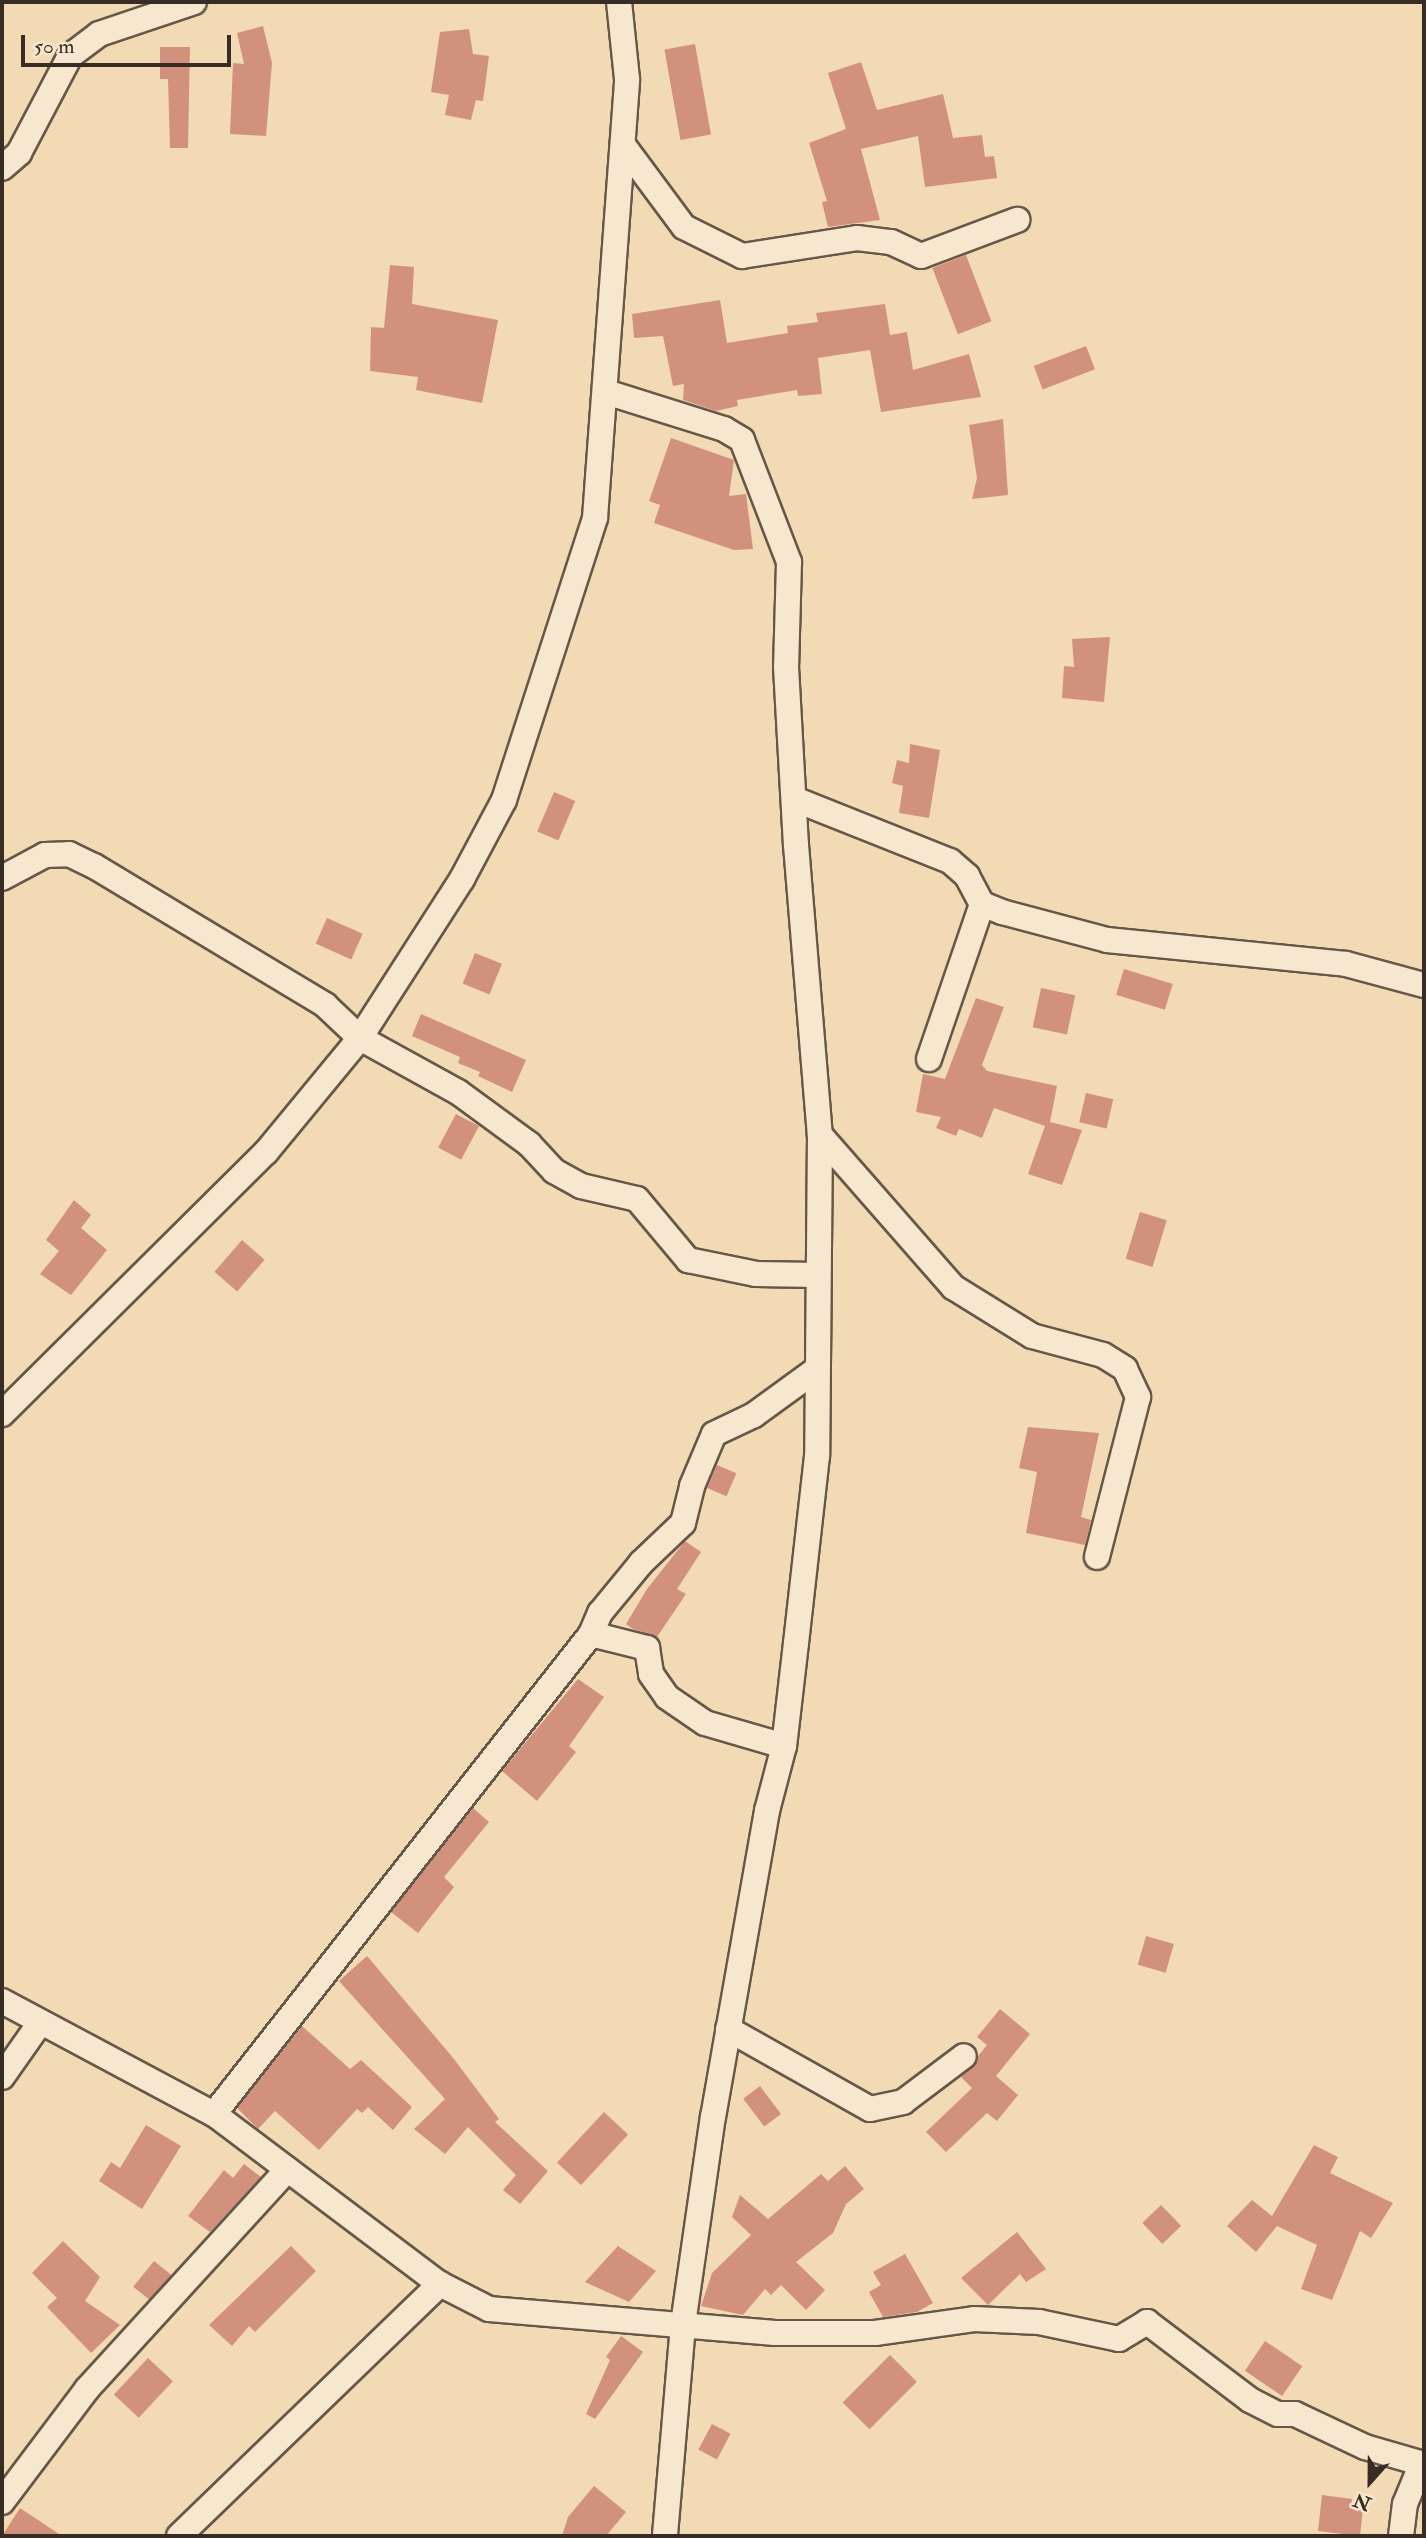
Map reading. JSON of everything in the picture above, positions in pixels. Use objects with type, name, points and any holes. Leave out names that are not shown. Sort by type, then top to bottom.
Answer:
[{"type":"street","points":[[2,168],[19,153],[70,56],[99,34],[194,2]]},
{"type":"street","points":[[2,1414],[229,1191],[360,1038],[462,879],[504,800],[595,518],[627,79],[620,2]]},
{"type":"street","points":[[623,145],[684,227],[742,256],[857,238],[891,242],[921,256],[1017,220]]},
{"type":"street","points":[[606,392],[724,429],[748,449],[769,520],[789,562],[786,667],[820,1135],[817,1456],[784,1746],[767,1811],[729,2029],[683,2325],[665,2536]]},
{"type":"street","points":[[794,799],[950,861],[967,876],[982,904],[1107,940],[1346,964],[1424,985]]},
{"type":"street","points":[[2,878],[45,855],[69,854],[325,1004],[360,1038],[458,1092],[529,1144],[554,1171],[581,1186],[637,1199],[688,1260],[756,1274],[818,1275]]},
{"type":"street","points":[[929,1059],[982,904]]},
{"type":"street","points":[[820,1135],[953,1287],[1032,1336],[1103,1355],[1125,1369],[1138,1397],[1097,1557]]},
{"type":"street","points":[[214,2114],[591,1634],[600,1613],[641,1563],[683,1523],[692,1486],[714,1434],[754,1415],[817,1369]]},
{"type":"street","points":[[591,1634],[647,1648],[651,1674],[667,1697],[705,1723],[784,1746]]},
{"type":"street","points":[[2,2001],[214,2114],[440,2284],[489,2309],[521,2316],[600,2315],[683,2325],[875,2333],[974,2319],[1039,2322],[1119,2339],[1147,2322],[1250,2400],[1279,2414],[1294,2414],[1365,2447],[1423,2463],[1405,2504],[1401,2536]]},
{"type":"street","points":[[2,2077],[40,2022]]},
{"type":"street","points":[[729,2029],[870,2109],[903,2102],[964,2056]]},
{"type":"street","points":[[2,2502],[87,2389],[287,2170]]},
{"type":"street","points":[[179,2536],[440,2284]]},
{"type":"building","points":[[263,26],[272,63],[266,136],[230,134],[233,63],[244,64],[237,33]]},
{"type":"building","points":[[469,29],[473,54],[489,56],[483,101],[476,100],[471,120],[445,115],[449,95],[431,92],[440,32]]},
{"type":"building","points":[[695,44],[711,135],[680,140],[664,49]]},
{"type":"building","points":[[160,47],[190,47],[188,148],[170,148],[168,79],[160,79]]},
{"type":"building","points":[[861,62],[877,110],[943,94],[953,138],[982,135],[985,157],[994,156],[997,178],[925,187],[918,136],[861,149],[880,220],[828,227],[822,202],[827,201],[809,143],[846,129],[828,73]]},
{"type":"building","points":[[966,255],[991,321],[958,334],[932,268]]},
{"type":"building","points":[[390,265],[414,267],[412,304],[498,320],[482,403],[416,390],[418,377],[370,371],[371,327],[384,328]]},
{"type":"building","points":[[720,300],[727,343],[788,333],[787,326],[818,322],[816,313],[885,304],[890,335],[907,332],[913,370],[969,354],[981,397],[881,412],[870,350],[818,358],[822,394],[798,396],[797,390],[737,400],[738,406],[716,411],[683,400],[684,384],[673,386],[663,336],[634,338],[632,314]]},
{"type":"building","points":[[1086,346],[1095,369],[1043,389],[1034,366]]},
{"type":"building","points":[[1003,419],[1008,495],[972,499],[977,478],[969,425]]},
{"type":"building","points":[[671,438],[734,460],[729,496],[746,494],[753,549],[734,550],[654,523],[660,505],[649,501]]},
{"type":"building","points":[[1110,637],[1104,702],[1062,698],[1064,666],[1074,667],[1072,639]]},
{"type":"building","points":[[910,744],[940,750],[929,818],[899,813],[903,786],[892,783],[897,760],[909,763]]},
{"type":"building","points":[[554,792],[575,801],[558,841],[537,832]]},
{"type":"building","points":[[327,918],[363,934],[351,959],[316,944]]},
{"type":"building","points":[[475,953],[502,964],[490,994],[463,984]]},
{"type":"building","points":[[1124,969],[1173,984],[1165,1010],[1116,995]]},
{"type":"building","points":[[1041,988],[1075,995],[1067,1034],[1033,1027]]},
{"type":"building","points":[[976,998],[1004,1007],[982,1065],[987,1071],[1057,1086],[1050,1122],[1082,1130],[1062,1185],[1028,1174],[1045,1126],[994,1108],[982,1138],[959,1129],[956,1136],[936,1128],[941,1117],[916,1112],[923,1074],[945,1079]]},
{"type":"building","points":[[421,1014],[526,1060],[512,1092],[478,1076],[480,1072],[458,1063],[460,1057],[412,1036]]},
{"type":"building","points":[[1086,1093],[1113,1099],[1107,1129],[1079,1122]]},
{"type":"building","points":[[456,1114],[479,1126],[461,1160],[438,1148]]},
{"type":"building","points":[[74,1200],[91,1215],[81,1228],[107,1250],[71,1295],[40,1274],[59,1251],[46,1240]]},
{"type":"building","points":[[1140,1212],[1167,1220],[1152,1267],[1126,1259]]},
{"type":"building","points":[[242,1240],[265,1260],[237,1291],[214,1272]]},
{"type":"building","points":[[1028,1427],[1099,1433],[1081,1517],[1091,1520],[1085,1545],[1026,1533],[1037,1472],[1019,1468]]},
{"type":"building","points":[[717,1465],[736,1473],[727,1496],[707,1488]]},
{"type":"building","points":[[685,1541],[701,1552],[677,1589],[686,1594],[657,1637],[633,1629],[626,1624],[647,1589]]},
{"type":"building","points":[[578,1679],[604,1697],[569,1746],[576,1752],[537,1801],[502,1771]]},
{"type":"building","points":[[473,1808],[489,1822],[444,1877],[454,1887],[418,1933],[391,1912]]},
{"type":"building","points":[[1146,1936],[1174,1944],[1166,1973],[1138,1965]]},
{"type":"building","points":[[367,1956],[454,2059],[499,2119],[495,2122],[548,2171],[520,2204],[503,2190],[516,2175],[468,2127],[445,2154],[414,2129],[445,2099],[339,1981]]},
{"type":"building","points":[[1000,2009],[1030,2034],[996,2076],[1018,2095],[997,2121],[987,2113],[946,2152],[926,2132],[972,2088],[961,2077],[987,2045],[977,2037]]},
{"type":"building","points":[[302,2026],[350,2069],[361,2060],[412,2107],[393,2130],[368,2107],[362,2113],[357,2109],[319,2150],[275,2111],[258,2129],[237,2108]]},
{"type":"building","points":[[760,2086],[781,2114],[764,2127],[743,2099]]},
{"type":"building","points":[[604,2112],[628,2135],[581,2185],[557,2162]]},
{"type":"building","points":[[146,2125],[181,2146],[142,2209],[99,2181],[111,2162],[120,2168]]},
{"type":"building","points":[[1314,2145],[1338,2157],[1330,2173],[1393,2203],[1371,2238],[1360,2231],[1332,2300],[1301,2289],[1317,2245],[1277,2226],[1256,2252],[1227,2226],[1252,2200],[1272,2216]]},
{"type":"building","points":[[244,2164],[261,2177],[210,2232],[188,2216],[224,2170],[233,2178]]},
{"type":"building","points":[[845,2166],[864,2189],[846,2204],[833,2233],[796,2262],[825,2290],[806,2310],[781,2285],[771,2295],[765,2289],[743,2315],[701,2306],[712,2273],[751,2235],[732,2217],[740,2195],[768,2219],[821,2174],[828,2181]]},
{"type":"building","points":[[1161,2205],[1181,2226],[1162,2244],[1142,2223]]},
{"type":"building","points":[[1017,2232],[1046,2269],[1026,2282],[1020,2274],[988,2305],[961,2278]]},
{"type":"building","points":[[63,2241],[100,2277],[85,2301],[120,2325],[91,2353],[47,2307],[57,2298],[32,2273]]},
{"type":"building","points":[[291,2246],[316,2271],[255,2332],[249,2326],[232,2346],[209,2325]]},
{"type":"building","points":[[618,2246],[656,2271],[629,2302],[585,2282]]},
{"type":"building","points":[[905,2254],[933,2303],[917,2312],[883,2317],[869,2292],[881,2285],[873,2272]]},
{"type":"building","points":[[154,2261],[171,2275],[150,2300],[133,2287]]},
{"type":"building","points":[[621,2336],[643,2352],[595,2419],[586,2414],[610,2360],[606,2357]]},
{"type":"building","points":[[1265,2341],[1302,2366],[1282,2396],[1245,2371]]},
{"type":"building","points":[[890,2355],[917,2382],[869,2429],[843,2402]]},
{"type":"building","points":[[148,2358],[173,2381],[139,2418],[114,2395]]},
{"type":"building","points":[[712,2424],[731,2434],[717,2459],[698,2450]]},
{"type":"building","points":[[594,2486],[626,2512],[606,2536],[562,2536],[568,2517]]},
{"type":"building","points":[[1322,2495],[1352,2499],[1351,2506],[1363,2508],[1360,2536],[1318,2531]]},
{"type":"building","points":[[20,2508],[62,2536],[2,2536]]}]
